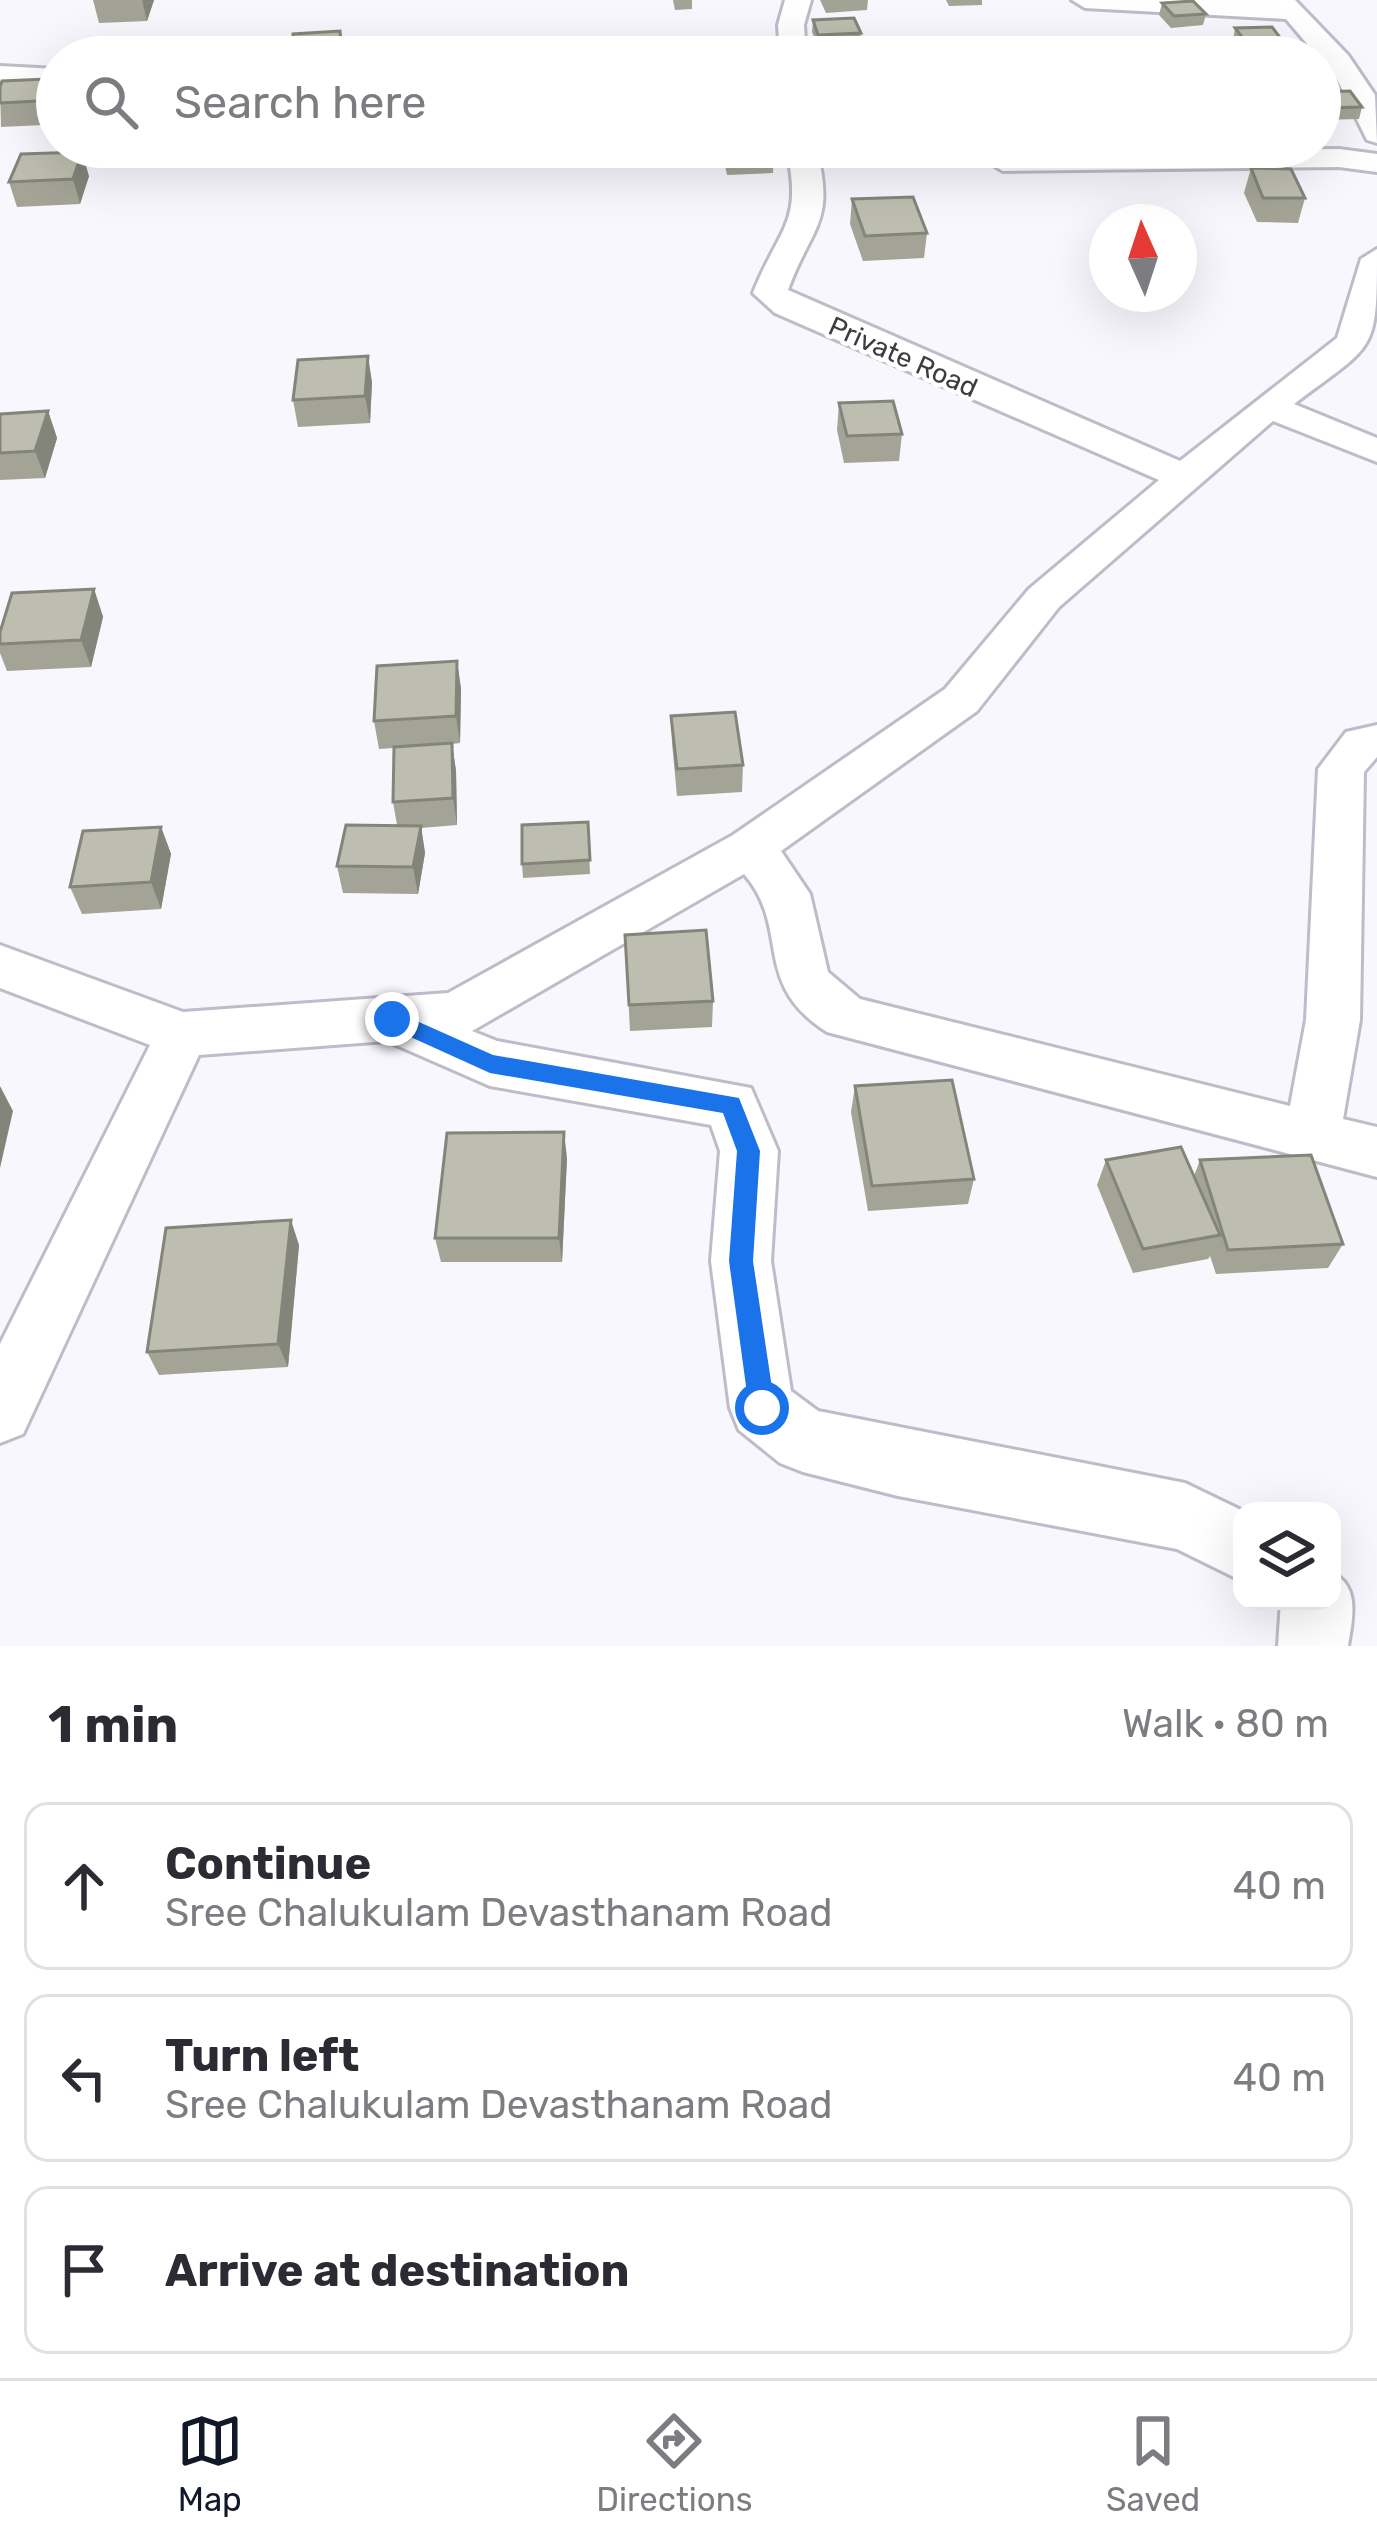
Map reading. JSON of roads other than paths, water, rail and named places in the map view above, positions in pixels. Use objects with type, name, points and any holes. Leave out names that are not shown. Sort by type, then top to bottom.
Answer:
[{"type":"street","points":[[792,36],[798,0]]},
{"type":"street","points":[[1085,0],[1287,6],[1318,36]]},
{"type":"street","points":[[1341,63],[1367,100],[1376,130]]},
{"type":"street","points":[[0,74],[36,76]]},
{"type":"street","points":[[1341,158],[1377,163]]},
{"type":"street","name":"Private Road","points":[[807,168],[814,190],[812,212],[770,293],[787,306],[1185,478]]},
{"type":"street","points":[[0,966],[182,1034],[458,1014],[749,848],[961,700],[1044,598],[1268,406],[1353,344],[1377,259]]},
{"type":"street","points":[[1268,406],[1377,451]]},
{"type":"street","points":[[1312,1136],[1333,1020],[1341,769],[1362,743],[1377,741]]},
{"type":"street","points":[[749,848],[784,891],[803,980],[816,1001],[846,1017],[1377,1152]]},
{"type":"street","points":[[392,1019],[490,1064],[731,1105],[748,1151],[741,1261],[762,1408],[803,1440],[898,1463],[1184,1517],[1233,1542]]},
{"type":"street","points":[[0,1412],[182,1034]]},
{"type":"street","points":[[1313,1646],[1318,1610]]}]
